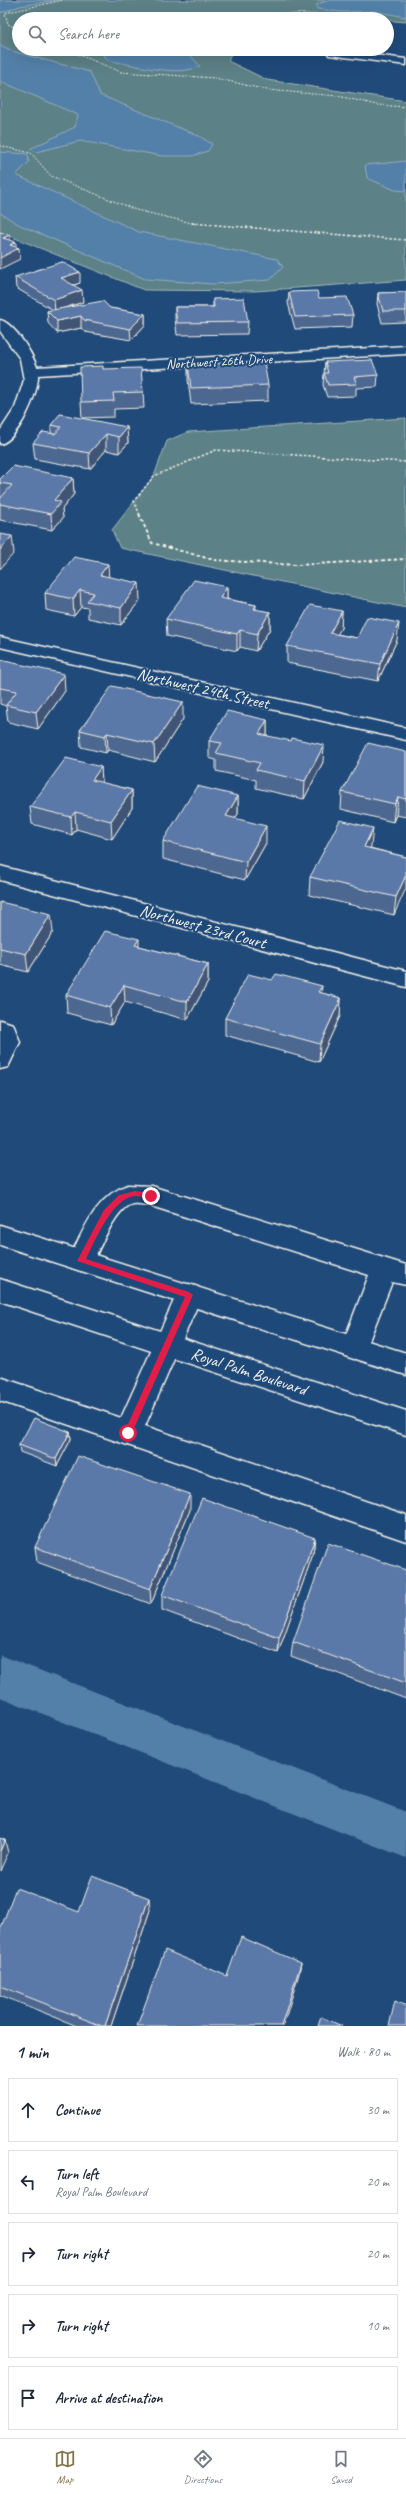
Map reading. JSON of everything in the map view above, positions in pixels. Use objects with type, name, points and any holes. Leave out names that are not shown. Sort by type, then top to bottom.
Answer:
[{"type":"street","points":[[357,56],[406,62]]},
{"type":"street","points":[[0,324],[14,336],[32,371],[26,397],[17,416],[0,440]]},
{"type":"street","name":"Northwest 26th Drive","points":[[32,371],[406,350]]},
{"type":"street","name":"Northwest 24th Street","points":[[0,642],[406,734]]},
{"type":"street","name":"Northwest 23rd Court","points":[[0,873],[406,979]]},
{"type":"street","points":[[0,1028],[5,1030],[10,1037],[10,1047],[0,1060]]},
{"type":"street","points":[[81,1261],[107,1212],[121,1197],[135,1194],[151,1196],[395,1272],[354,1348]]},
{"type":"street","points":[[0,1235],[406,1364]]},
{"type":"street","name":"Royal Palm Boulevard","points":[[0,1290],[406,1423]]},
{"type":"street","points":[[128,1433],[189,1295]]},
{"type":"street","points":[[0,1389],[406,1528]]},
{"type":"path","points":[[12,26],[8,24],[4,13],[63,0]]},
{"type":"path","points":[[82,56],[121,72],[215,78],[267,90],[338,96],[377,105],[406,107]]},
{"type":"path","points":[[0,146],[31,153],[51,176],[136,210],[201,225],[406,240]]},
{"type":"path","points":[[406,462],[216,450],[154,476],[134,501],[152,543],[214,560],[296,564],[406,559]]},
{"type":"green space","points":[[0,0],[406,0],[406,22],[394,21],[394,12],[12,12],[12,56],[230,56],[228,61],[267,80],[406,101],[406,280],[255,291],[144,290],[0,232]]},
{"type":"green space","points":[[406,418],[406,608],[120,548],[112,530],[154,476],[167,441],[188,432]]},
{"type":"water","points":[[0,0],[57,0],[20,6],[0,13]]},
{"type":"water","points":[[330,0],[406,0],[406,17],[394,15],[394,12],[341,12],[317,9],[317,4]]},
{"type":"water","points":[[0,45],[12,51],[12,56],[30,56],[90,72],[100,95],[199,136],[212,144],[208,151],[192,156],[162,156],[80,141],[36,152],[30,149],[75,127],[78,115],[0,81]]},
{"type":"water","points":[[105,56],[191,56],[200,66],[180,71],[154,69],[107,60]]},
{"type":"water","points":[[0,152],[28,154],[29,162],[16,175],[139,232],[277,259],[283,267],[270,280],[214,284],[145,279],[20,225],[0,213]]},
{"type":"water","points":[[406,161],[406,191],[395,190],[367,178],[365,165]]},
{"type":"building","points":[[0,232],[10,235],[3,238],[16,242],[10,245],[19,248],[0,258]]},
{"type":"building","points":[[62,262],[80,272],[61,278],[82,290],[54,300],[15,277]]},
{"type":"building","points":[[317,291],[319,298],[347,297],[353,315],[295,317],[289,292]]},
{"type":"building","points":[[406,292],[406,311],[383,311],[378,293]]},
{"type":"building","points":[[244,298],[248,322],[177,323],[175,307],[214,307],[213,299]]},
{"type":"building","points":[[103,301],[110,308],[145,314],[130,329],[84,320],[81,316],[57,321],[47,311]]},
{"type":"building","points":[[372,360],[378,375],[354,377],[357,384],[328,385],[324,373],[328,373],[325,362]]},
{"type":"building","points":[[264,362],[268,385],[191,388],[188,364]]},
{"type":"building","points":[[103,366],[103,369],[141,368],[143,392],[113,393],[114,401],[81,402],[80,367]]},
{"type":"building","points":[[60,414],[127,427],[119,437],[106,434],[89,453],[33,443],[43,432],[55,434],[61,427],[51,425]]},
{"type":"building","points":[[13,466],[73,478],[54,500],[61,502],[51,514],[0,504],[0,499],[12,485],[0,483],[0,479]]},
{"type":"building","points":[[0,534],[12,536],[0,550]]},
{"type":"building","points":[[74,557],[108,564],[100,575],[139,583],[121,608],[87,601],[94,593],[80,590],[73,599],[45,593]]},
{"type":"building","points":[[194,580],[227,587],[220,598],[256,605],[254,609],[270,612],[257,634],[240,630],[237,634],[166,619]]},
{"type":"building","points":[[310,605],[342,611],[330,633],[357,638],[367,617],[399,623],[380,664],[287,646]]},
{"type":"building","points":[[0,660],[64,674],[36,712],[6,705],[17,691],[0,688]]},
{"type":"building","points":[[112,686],[183,702],[154,744],[107,733],[105,736],[80,730]]},
{"type":"building","points":[[227,711],[267,720],[259,734],[291,741],[292,738],[324,745],[305,781],[256,770],[260,763],[216,753],[222,743],[209,741]]},
{"type":"building","points":[[368,743],[406,752],[406,799],[398,797],[395,804],[342,792]]},
{"type":"building","points":[[66,758],[101,767],[92,780],[132,790],[111,821],[75,812],[71,817],[30,807]]},
{"type":"building","points":[[197,786],[238,796],[226,816],[266,826],[246,862],[163,841]]},
{"type":"building","points":[[340,820],[373,828],[364,847],[406,857],[406,875],[396,897],[310,877]]},
{"type":"building","points":[[0,902],[51,914],[26,954],[0,948]]},
{"type":"building","points":[[105,931],[139,939],[135,945],[208,964],[187,1002],[124,985],[110,1008],[66,995]]},
{"type":"building","points":[[248,974],[272,980],[276,974],[322,986],[318,992],[341,998],[320,1044],[225,1018]]},
{"type":"building","points":[[34,1418],[70,1432],[56,1459],[19,1445]]},
{"type":"building","points":[[78,1456],[190,1494],[150,1589],[35,1547]]},
{"type":"building","points":[[202,1498],[315,1538],[279,1638],[162,1595]]},
{"type":"building","points":[[328,1543],[406,1570],[406,1683],[293,1642]]},
{"type":"building","points":[[0,1838],[5,1840],[0,1851]]},
{"type":"building","points":[[92,1876],[149,1898],[105,2026],[0,1986],[0,1930],[16,1888],[79,1912]]},
{"type":"building","points":[[241,1937],[301,1963],[281,2026],[137,2026],[165,1950],[227,1976]]},
{"type":"building","points":[[395,2001],[406,2006],[406,2026],[389,2026]]},
{"type":"building","points":[[321,2017],[342,2026],[318,2026]]},
{"type":"waterway","points":[[0,1676],[406,1835]]},
{"type":"route","points":[[128,1433],[189,1295],[81,1261],[107,1212],[121,1197],[135,1194],[151,1196]]}]
